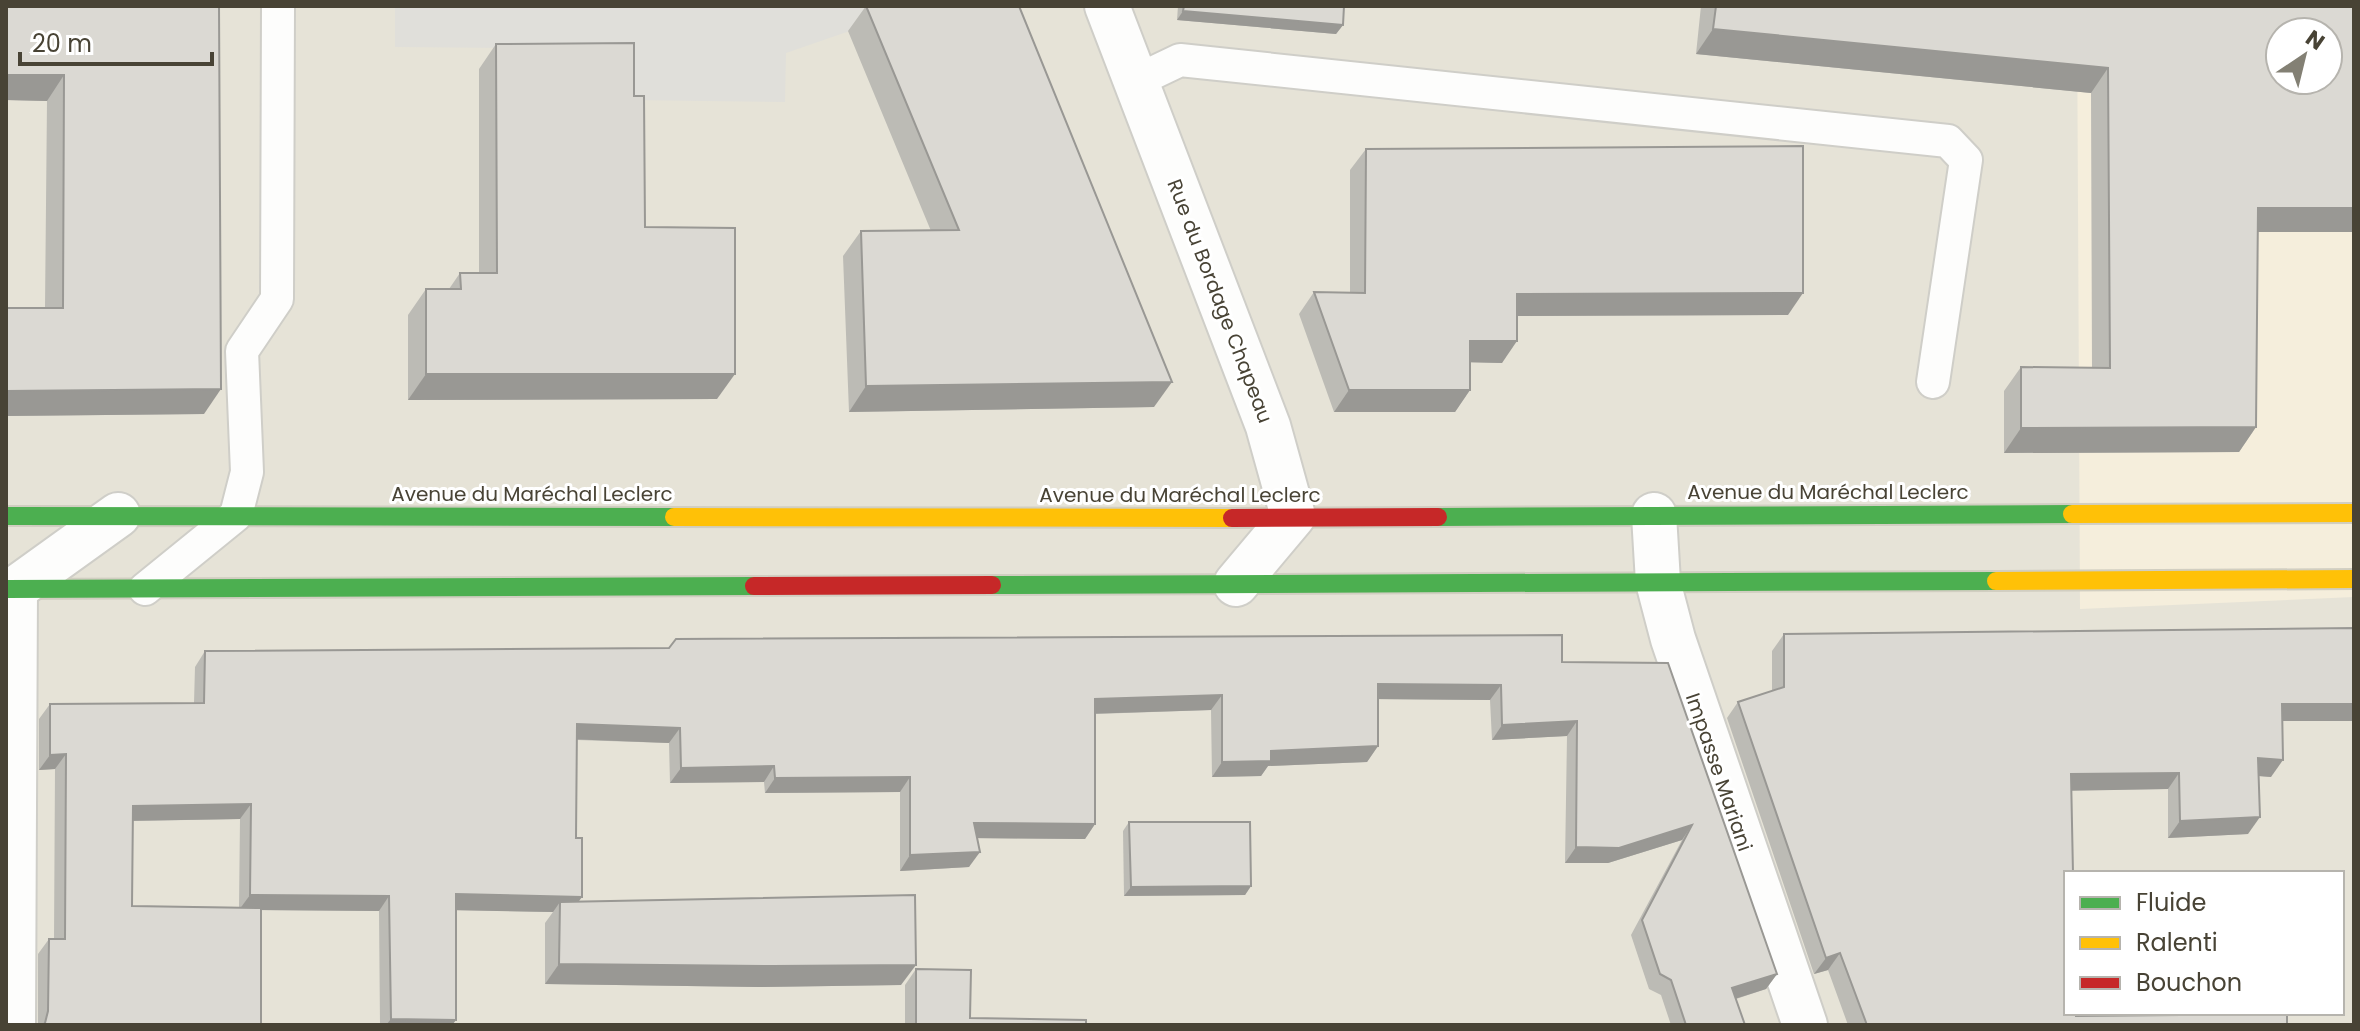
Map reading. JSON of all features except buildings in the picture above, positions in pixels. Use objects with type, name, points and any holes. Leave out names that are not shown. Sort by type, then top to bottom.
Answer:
[{"type":"main road","name":"Avenue du Maréchal Leclerc","points":[[6,516],[2354,513]]},
{"type":"main road","points":[[10,589],[2354,579]]},
{"type":"street","name":"Rue du Bordage Chapeau","points":[[1107,6],[1268,426],[1293,516]]},
{"type":"street","points":[[13,1025],[10,589],[118,515]]},
{"type":"street","name":"Impasse Mariani","points":[[1654,515],[1658,582],[1673,639],[1805,1025]]},
{"type":"street","points":[[1236,584],[1293,516]]},
{"type":"lane","points":[[145,589],[236,515],[247,472],[242,351],[277,299],[278,6]]},
{"type":"lane","points":[[1136,81],[1180,60],[1948,141],[1966,160],[1933,382]]},
{"type":"shaded area","points":[[6,6],[2077,6],[2354,597],[2354,1025],[6,1025]]},
{"type":"shaded area","points":[[395,6],[922,6],[786,53],[785,102],[627,100],[623,49],[395,47]]},
{"type":"shaded area","points":[[2077,6],[2354,6],[2354,597],[2080,609]]},
{"type":"traffic: fast","points":[[1438,517],[2072,514]]},
{"type":"traffic: fast","points":[[6,516],[674,517]]},
{"type":"traffic: fast","points":[[992,585],[1996,581]]},
{"type":"traffic: fast","points":[[6,589],[754,586]]},
{"type":"traffic: slow","points":[[2072,514],[2354,513]]},
{"type":"traffic: slow","points":[[674,517],[1232,518]]},
{"type":"traffic: slow","points":[[1996,581],[2354,579]]},
{"type":"traffic: jam","points":[[1232,518],[1438,517]]},
{"type":"traffic: jam","points":[[754,586],[992,585]]}]
